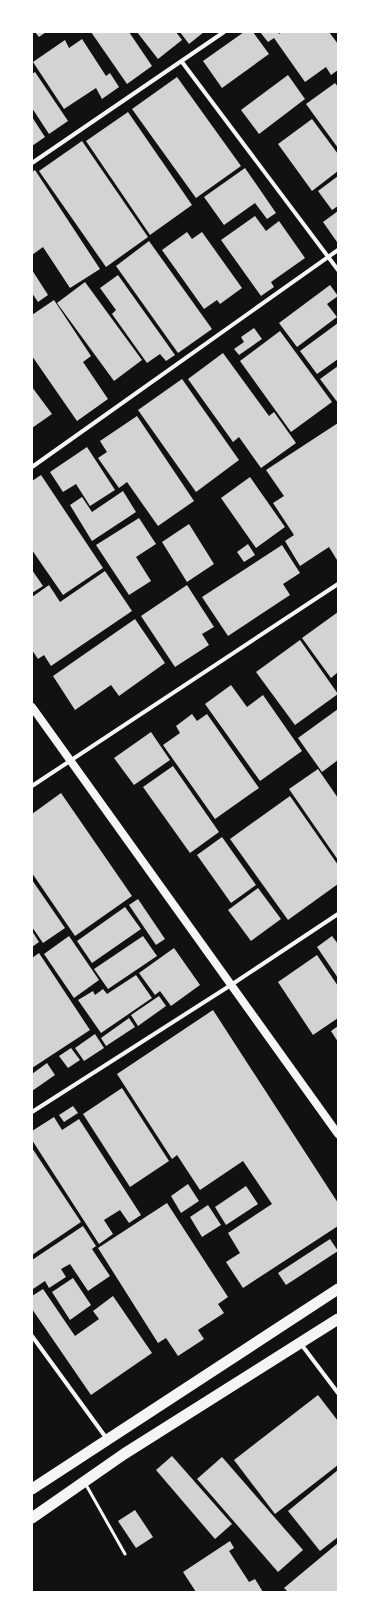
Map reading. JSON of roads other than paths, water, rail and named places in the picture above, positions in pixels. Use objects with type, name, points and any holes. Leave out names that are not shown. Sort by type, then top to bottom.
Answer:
[{"type":"highway","points":[[32,1490],[338,1288]]},
{"type":"highway","points":[[32,1518],[124,1454],[338,1319]]},
{"type":"main road","points":[[32,707],[338,1134]]},
{"type":"street","points":[[32,163],[224,32]]},
{"type":"street","points":[[182,62],[338,270]]},
{"type":"street","points":[[32,466],[338,250]]},
{"type":"street","points":[[32,786],[338,584]]},
{"type":"street","points":[[32,1112],[231,985],[338,914]]},
{"type":"street","points":[[32,1336],[107,1440]]},
{"type":"street","points":[[301,1343],[338,1393]]},
{"type":"lane","points":[[84,1482],[125,1554]]}]
